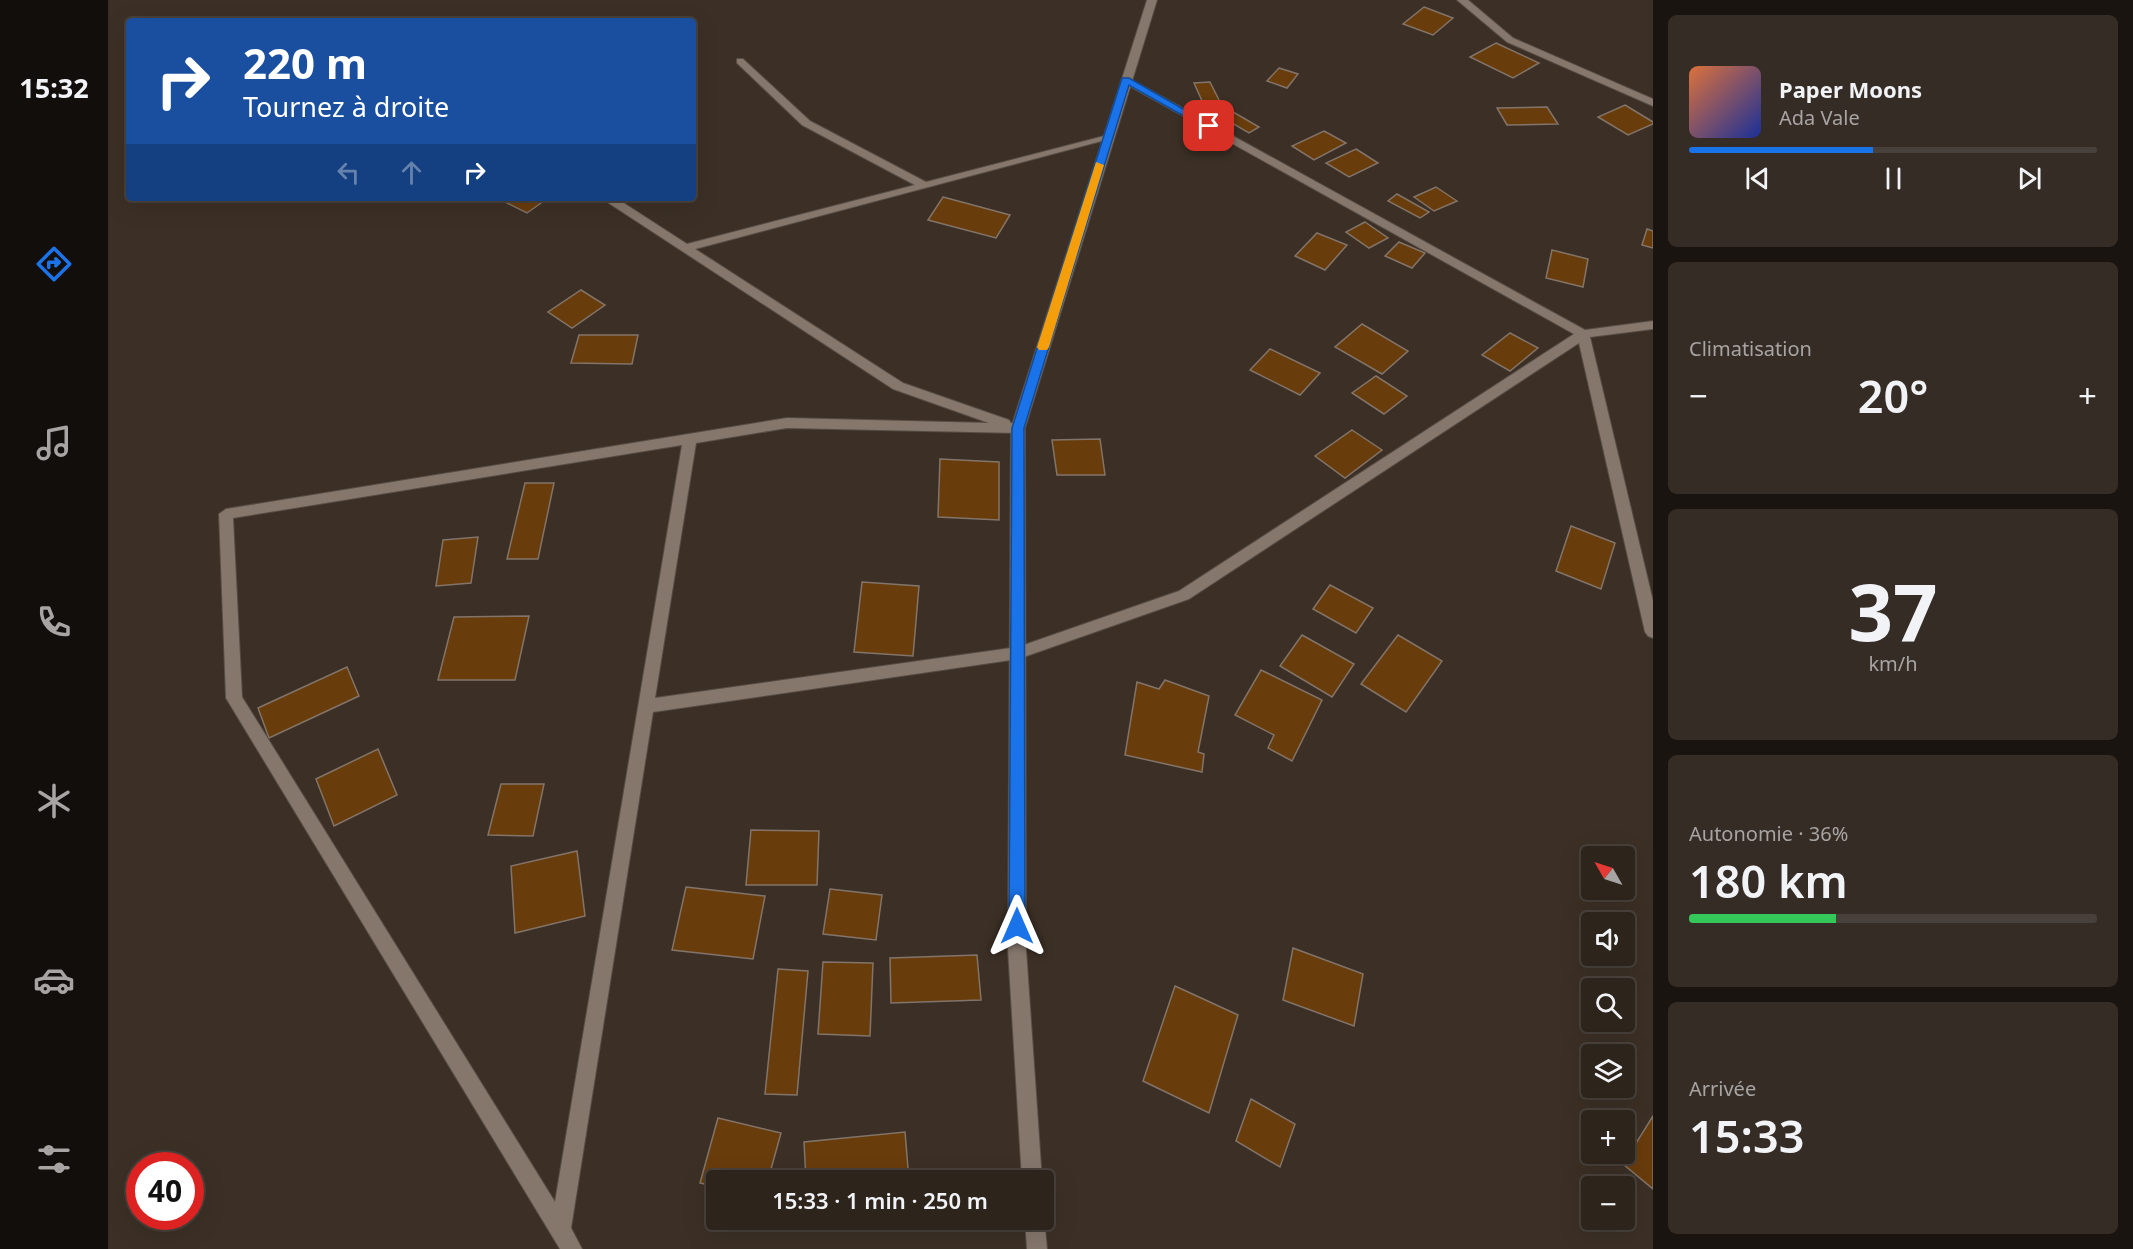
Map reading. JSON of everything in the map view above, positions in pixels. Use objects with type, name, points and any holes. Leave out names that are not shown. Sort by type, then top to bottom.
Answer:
[{"type":"street","points":[[1031,1170],[1017,949],[1018,428],[1152,0]]},
{"type":"street","points":[[1462,0],[1510,40],[1650,100]]},
{"type":"street","points":[[740,61],[806,123],[925,186]]},
{"type":"street","points":[[1126,80],[1583,334],[1653,632]]},
{"type":"street","points":[[687,248],[1108,138]]},
{"type":"street","points":[[613,201],[898,386],[1018,428]]},
{"type":"street","points":[[646,706],[1018,652],[1184,595],[1583,334],[1653,325]]},
{"type":"street","points":[[572,1249],[234,698],[226,514],[786,423],[1018,428]]},
{"type":"street","points":[[560,1230],[690,439]]},
{"type":"street","points":[[1036,1230],[1037,1249]]},
{"type":"building","points":[[1424,7],[1453,18],[1433,35],[1403,24]]},
{"type":"building","points":[[1496,43],[1539,63],[1513,78],[1470,57]]},
{"type":"building","points":[[1279,68],[1298,74],[1287,88],[1267,81]]},
{"type":"building","points":[[1210,82],[1220,102],[1203,103],[1194,83]]},
{"type":"building","points":[[1625,105],[1653,124],[1628,135],[1598,117]]},
{"type":"building","points":[[1547,107],[1558,124],[1507,125],[1497,108]]},
{"type":"building","points":[[1228,109],[1259,127],[1249,133],[1218,115]]},
{"type":"building","points":[[1324,131],[1346,143],[1314,160],[1292,146]]},
{"type":"building","points":[[1356,149],[1378,163],[1349,177],[1326,163]]},
{"type":"building","points":[[1436,187],[1457,201],[1434,211],[1414,197]]},
{"type":"building","points":[[1397,194],[1429,212],[1420,218],[1388,201]]},
{"type":"building","points":[[943,197],[1010,215],[996,238],[928,220]]},
{"type":"building","points":[[506,201],[544,201],[527,213],[505,202]]},
{"type":"building","points":[[1365,222],[1388,238],[1369,248],[1346,232]]},
{"type":"building","points":[[1647,229],[1653,231],[1653,248],[1642,245]]},
{"type":"building","points":[[1317,233],[1347,245],[1325,270],[1295,256]]},
{"type":"building","points":[[1399,242],[1425,253],[1412,268],[1385,256]]},
{"type":"building","points":[[1552,250],[1588,259],[1583,287],[1546,278]]},
{"type":"building","points":[[581,290],[605,305],[572,328],[548,312]]},
{"type":"building","points":[[1362,324],[1408,351],[1382,374],[1335,347]]},
{"type":"building","points":[[1510,333],[1538,348],[1510,371],[1482,355]]},
{"type":"building","points":[[579,335],[638,335],[632,364],[571,363]]},
{"type":"building","points":[[1270,349],[1320,373],[1300,395],[1250,370]]},
{"type":"building","points":[[1376,376],[1407,396],[1384,414],[1352,393]]},
{"type":"building","points":[[1352,430],[1382,450],[1345,478],[1315,456]]},
{"type":"building","points":[[1100,439],[1105,475],[1057,475],[1052,440]]},
{"type":"building","points":[[940,459],[999,462],[999,520],[938,517]]},
{"type":"building","points":[[525,483],[554,483],[538,559],[507,559]]},
{"type":"building","points":[[1571,526],[1615,543],[1601,589],[1556,571]]},
{"type":"building","points":[[478,537],[471,583],[436,586],[443,540]]},
{"type":"building","points":[[862,582],[919,586],[913,656],[854,652]]},
{"type":"building","points":[[1330,585],[1373,608],[1356,633],[1313,609]]},
{"type":"building","points":[[529,616],[515,680],[438,680],[454,617]]},
{"type":"building","points":[[1302,635],[1354,664],[1332,697],[1280,666]]},
{"type":"building","points":[[1398,635],[1442,661],[1406,712],[1361,684]]},
{"type":"building","points":[[347,667],[359,696],[269,738],[258,708]]},
{"type":"building","points":[[1261,670],[1322,700],[1292,761],[1268,748],[1274,735],[1235,715]]},
{"type":"building","points":[[1165,680],[1209,696],[1198,752],[1204,754],[1202,772],[1125,755],[1137,682],[1159,689]]},
{"type":"building","points":[[378,749],[397,795],[334,826],[316,779]]},
{"type":"building","points":[[501,784],[544,784],[533,836],[488,835]]},
{"type":"building","points":[[751,830],[819,831],[817,885],[746,885]]},
{"type":"building","points":[[577,851],[585,916],[515,933],[511,866]]},
{"type":"building","points":[[686,887],[765,896],[753,959],[672,950]]},
{"type":"building","points":[[830,889],[882,895],[876,940],[823,934]]},
{"type":"building","points":[[1293,948],[1363,974],[1354,1026],[1283,1000]]},
{"type":"building","points":[[977,955],[981,1000],[891,1003],[890,958]]},
{"type":"building","points":[[823,962],[873,963],[870,1036],[818,1034]]},
{"type":"building","points":[[778,969],[808,971],[797,1095],[765,1094]]},
{"type":"building","points":[[1175,986],[1238,1015],[1209,1113],[1143,1081]]},
{"type":"building","points":[[1251,1099],[1295,1124],[1280,1167],[1236,1141]]},
{"type":"building","points":[[1653,1116],[1653,1189],[1623,1164],[1635,1164],[1635,1145]]},
{"type":"building","points":[[718,1118],[781,1133],[771,1170],[706,1170],[706,1184],[700,1183]]},
{"type":"building","points":[[905,1132],[908,1170],[805,1170],[804,1142]]},
{"type":"slow traffic","points":[[1043,347],[1100,165]]},
{"type":"route","points":[[1017,926],[1018,428],[1126,80],[1209,126]]}]
